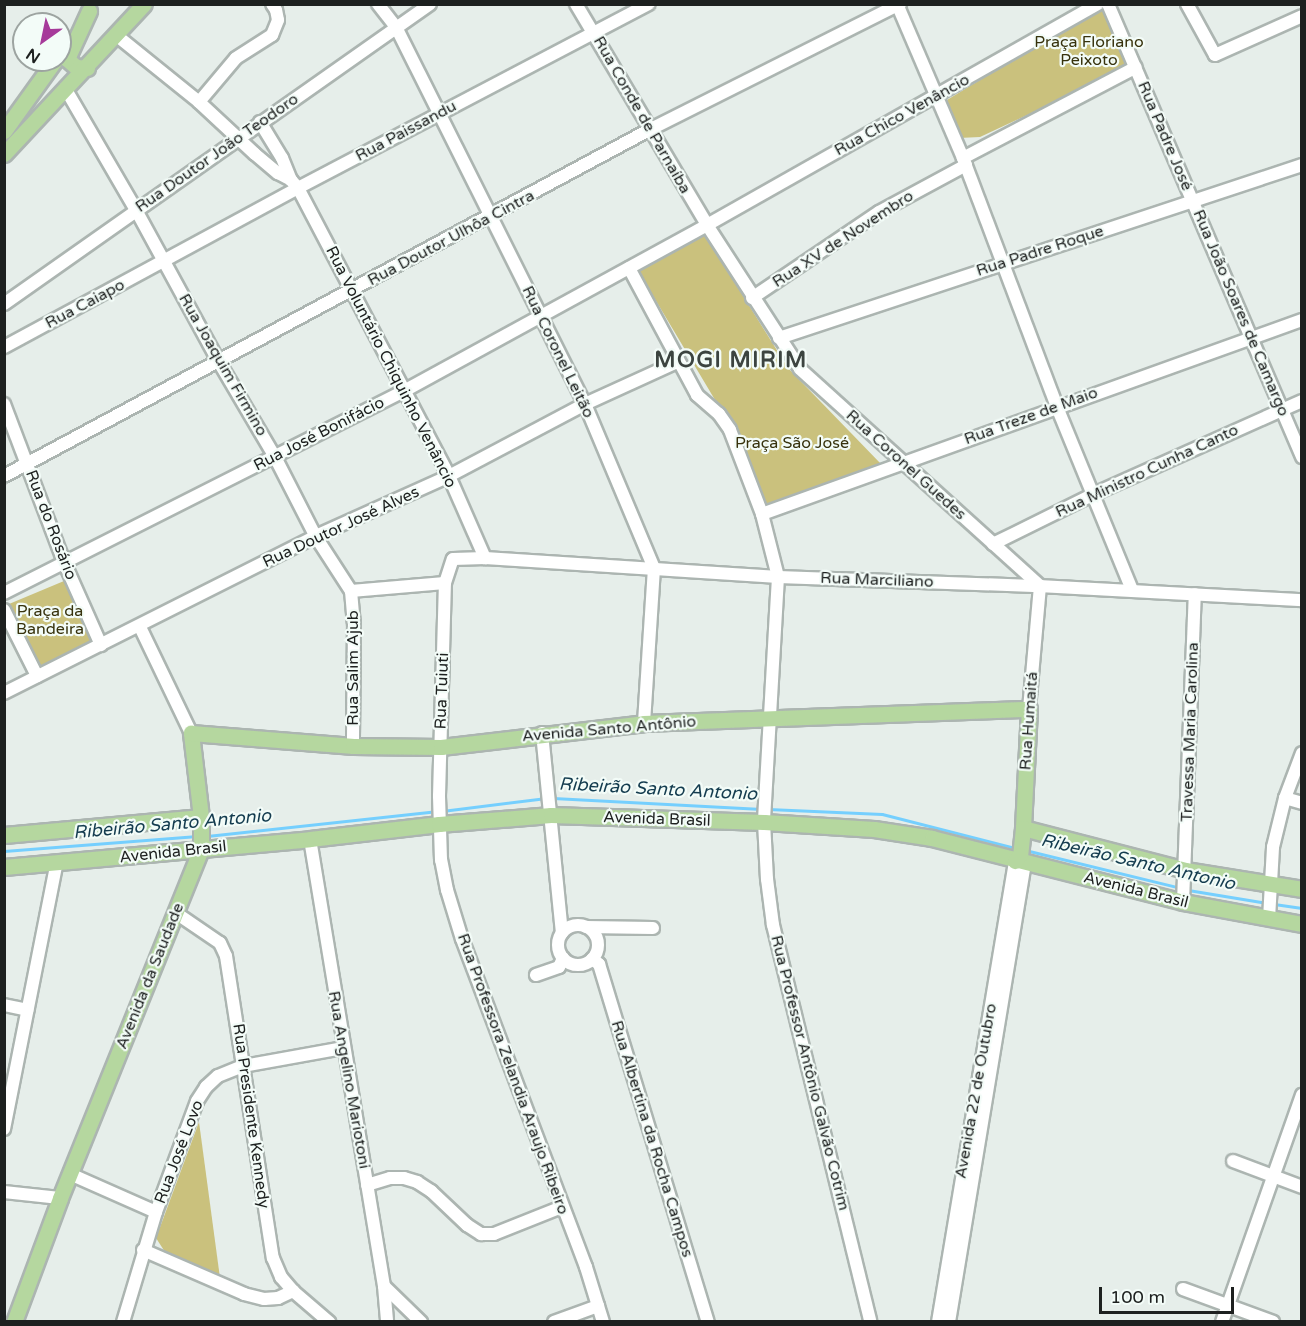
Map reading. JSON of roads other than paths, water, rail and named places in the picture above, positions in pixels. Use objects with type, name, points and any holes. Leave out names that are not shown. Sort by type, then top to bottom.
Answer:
[{"type":"main road","points":[[116,35],[134,4]]},
{"type":"main road","points":[[4,154],[65,88],[87,68],[144,4]]},
{"type":"main road","points":[[72,36],[88,7]]},
{"type":"main road","points":[[72,64],[87,68]]},
{"type":"main road","points":[[4,131],[49,72]]},
{"type":"main road","points":[[62,72],[65,88]]},
{"type":"main road","name":"Avenida Santo Antônio","points":[[191,733],[353,746],[441,747],[542,733],[644,723],[1029,709]]},
{"type":"main road","name":"Rua Humaitá","points":[[1021,850],[1029,709]]},
{"type":"main road","name":"Avenida da Saudade","points":[[14,1322],[60,1198],[176,913],[201,833],[191,733]]},
{"type":"main road","name":"Avenida Brasil","points":[[4,835],[201,833],[310,839],[439,819],[551,810],[765,812],[1271,889],[1302,889]]},
{"type":"main road","name":"Avenida Brasil","points":[[4,867],[57,862],[201,833]]},
{"type":"main road","name":"Avenida Brasil","points":[[1021,850],[1183,899],[1270,914],[1302,924]]},
{"type":"street","points":[[199,102],[236,58],[272,35],[278,20],[272,4]]},
{"type":"street","name":"Rua Coronel Leitão","points":[[378,4],[396,27],[585,404],[654,568],[644,723]]},
{"type":"street","name":"Rua Doutor João Teodoro","points":[[4,304],[430,4]]},
{"type":"street","name":"Rua Conde de Parnaíba","points":[[576,4],[649,130],[752,298]]},
{"type":"street","name":"Rua Paissandu","points":[[165,261],[294,184],[439,114],[649,4]]},
{"type":"street","name":"Rua Chico Venâncio","points":[[629,268],[1098,4]]},
{"type":"street","name":"Rua Padre José","points":[[1108,4],[1194,201]]},
{"type":"street","points":[[1187,4],[1215,55],[1302,16]]},
{"type":"street","points":[[898,5],[965,162],[1057,407],[1132,591]]},
{"type":"street","name":"Rua Doutor Ulhôa Cintra","points":[[4,476],[353,291],[649,130],[898,5]]},
{"type":"street","name":"Rua Voluntário Chiquinho Venâncio","points":[[116,35],[199,102],[237,138],[294,184]]},
{"type":"street","points":[[965,162],[1136,67]]},
{"type":"street","name":"Rua Joaquim Firmino","points":[[65,88],[165,261],[219,362],[275,456],[315,537],[351,591]]},
{"type":"street","name":"Rua Voluntário Chiquinho Venâncio","points":[[260,122],[282,158],[449,476],[485,558]]},
{"type":"street","name":"Rua XV de Novembro","points":[[752,298],[879,212],[965,162]]},
{"type":"street","name":"Rua Padre Roque","points":[[779,338],[1302,165]]},
{"type":"street","name":"Rua João Soares de Camargo","points":[[1194,201],[1302,457]]},
{"type":"street","name":"Rua Caiapo","points":[[4,347],[165,261]]},
{"type":"street","name":"Rua José Bonifácio","points":[[4,593],[404,391],[629,268]]},
{"type":"street","name":"Rua Professor Antônio Galvão Cotrim","points":[[629,268],[677,362],[697,395],[719,414],[730,430],[762,514],[778,577],[765,812],[767,879],[773,925],[870,1321]]},
{"type":"street","name":"Rua Coronel Guedes","points":[[752,298],[801,369],[1040,586]]},
{"type":"street","name":"Rua Treze de Maio","points":[[762,514],[1302,320]]},
{"type":"street","name":"Rua Doutor José Alves","points":[[4,693],[140,627],[315,537],[449,476],[585,404],[677,362]]},
{"type":"street","name":"Rua Ministro Cunha Canto","points":[[993,544],[1094,494],[1302,401]]},
{"type":"street","name":"Rua do Rosário","points":[[4,404],[64,562],[101,645]]},
{"type":"street","name":"Rua Marciliano","points":[[453,559],[485,558],[778,577],[1040,586],[1302,600]]},
{"type":"street","name":"Rua Tuiuti","points":[[439,819],[445,584],[453,559]]},
{"type":"street","points":[[351,591],[445,584]]},
{"type":"street","name":"Rua Humaitá","points":[[1029,709],[1040,586]]},
{"type":"street","name":"Rua Salim Ajub","points":[[351,591],[354,624],[353,746]]},
{"type":"street","name":"Travessa Maria Carolina","points":[[1183,899],[1195,594]]},
{"type":"street","points":[[4,609],[37,676]]},
{"type":"street","name":"Avenida da Saudade","points":[[140,627],[191,733]]},
{"type":"street","points":[[542,733],[562,933],[558,945],[563,958],[574,964],[592,959],[597,942],[586,927]]},
{"type":"street","points":[[1270,914],[1273,847],[1285,798],[1302,753]]},
{"type":"street","points":[[1285,798],[1302,803]]},
{"type":"street","name":"Rua Professora Zelandia Araujo Ribeiro","points":[[439,819],[441,860],[456,919],[603,1322]]},
{"type":"street","name":"Rua Angelino Mariotoni","points":[[310,839],[384,1286],[387,1322]]},
{"type":"street","name":"Avenida 22 de Outubro","points":[[938,1322],[1021,850]]},
{"type":"street","name":"Avenida 22 de Outubro","points":[[949,1322],[1021,850]]},
{"type":"street","points":[[4,1129],[57,862]]},
{"type":"street","name":"Rua Presidente Kennedy","points":[[176,913],[220,944],[226,957],[273,1258],[281,1277],[293,1291],[329,1322]]},
{"type":"street","points":[[562,933],[573,926],[653,928]]},
{"type":"street","points":[[536,975],[559,967],[563,958]]},
{"type":"street","name":"Rua Albertina da Rocha Campos","points":[[592,959],[599,964],[708,1322]]},
{"type":"street","points":[[4,1005],[27,1010]]},
{"type":"street","name":"Rua José Lovo","points":[[123,1322],[156,1212],[197,1101],[206,1087],[218,1076],[243,1066],[343,1048]]},
{"type":"street","points":[[1222,1322],[1302,1095]]},
{"type":"street","points":[[1233,1161],[1302,1187]]},
{"type":"street","points":[[70,1174],[156,1212]]},
{"type":"street","points":[[367,1185],[390,1178],[404,1178],[417,1182],[431,1191],[467,1225],[482,1234],[501,1232],[562,1207]]},
{"type":"street","points":[[4,1192],[60,1198]]},
{"type":"street","points":[[143,1250],[244,1294],[264,1299],[278,1298],[293,1291]]},
{"type":"street","points":[[384,1286],[421,1322]]},
{"type":"street","points":[[1183,1290],[1273,1322]]},
{"type":"street","points":[[554,1322],[598,1306]]},
{"type":"waterway","name":"Ribeirão Santo Antonio","points":[[442,811],[546,798]]},
{"type":"waterway","name":"Ribeirão Santo Antonio","points":[[553,798],[762,809]]},
{"type":"waterway","name":"Ribeirão Santo Antonio","points":[[768,809],[882,814],[1015,848]]},
{"type":"waterway","name":"Ribeirão Santo Antonio","points":[[207,836],[436,811]]},
{"type":"waterway","name":"Ribeirão Santo Antonio","points":[[4,851],[197,836]]},
{"type":"waterway","name":"Ribeirão Santo Antonio","points":[[1025,850],[1181,888]]},
{"type":"waterway","name":"Ribeirão Santo Antonio","points":[[1188,890],[1267,903]]},
{"type":"waterway","name":"Ribeirão Santo Antonio","points":[[1274,904],[1302,908]]},
{"type":"district","name":"MOGI MIRIM","points":[[731,361]]},
{"type":"park label","name":"Praça Floriano Peixoto","points":[[1089,51]]},
{"type":"park label","name":"Praça São José","points":[[792,443]]},
{"type":"park label","name":"Praça da Bandeira","points":[[50,620]]}]
